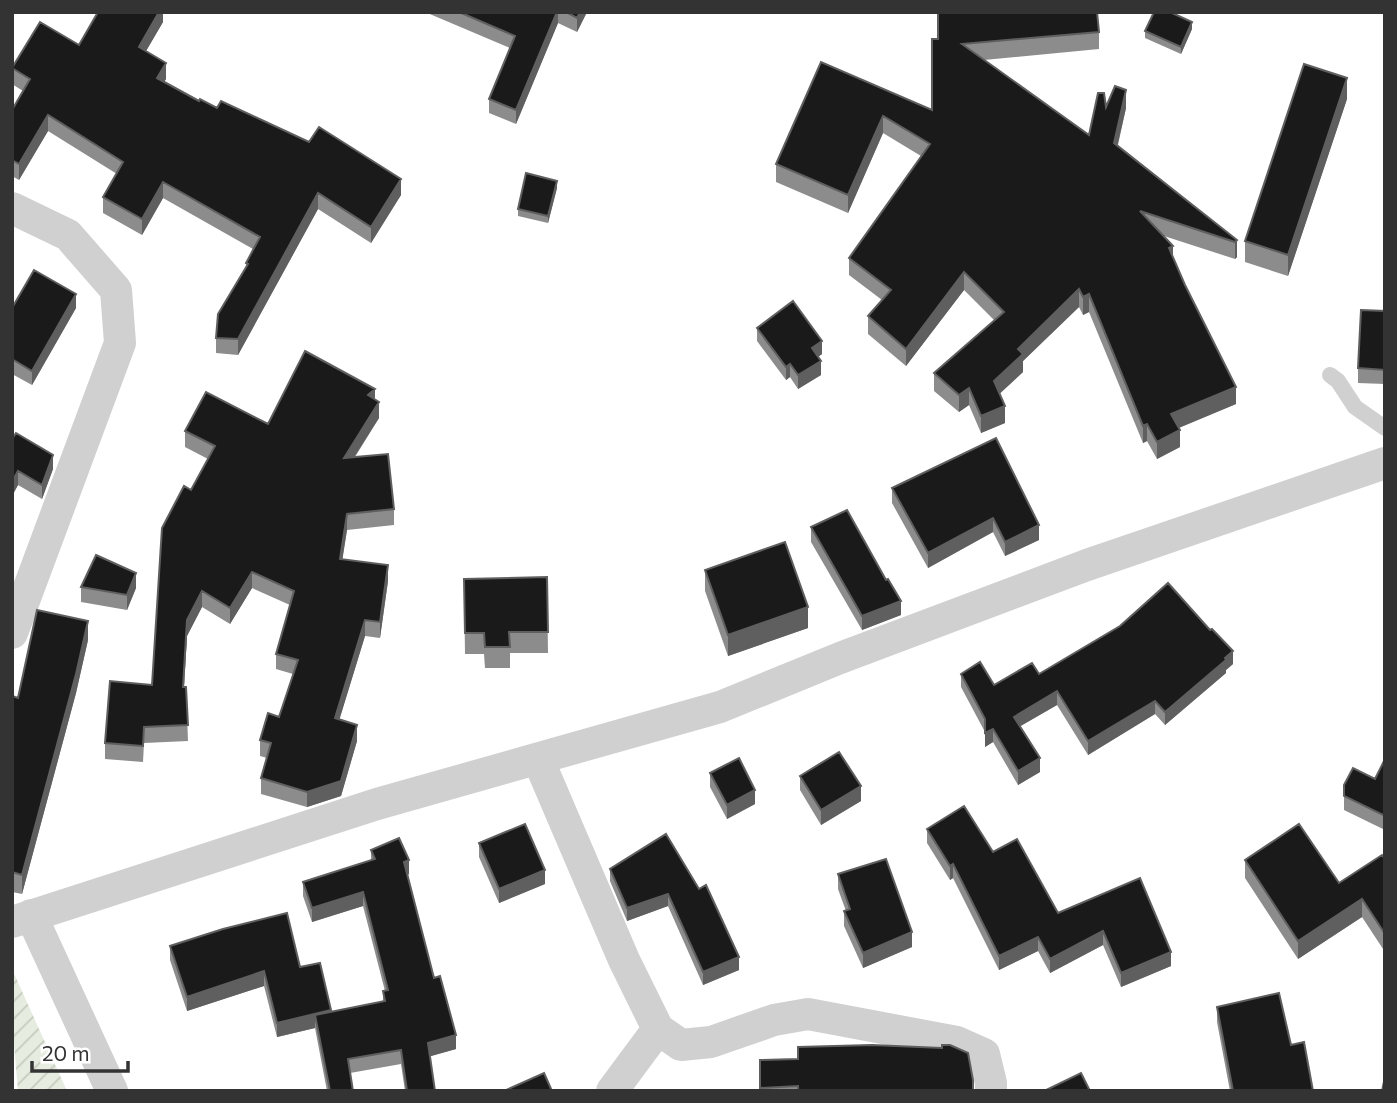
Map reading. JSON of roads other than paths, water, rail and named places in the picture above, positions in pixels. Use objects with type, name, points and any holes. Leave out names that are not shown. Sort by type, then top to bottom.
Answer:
[{"type":"street","points":[[12,208],[68,235],[116,290],[120,343],[12,633]]},
{"type":"street","points":[[112,1091],[22,919],[377,804],[720,707],[840,658],[1087,565],[1385,463]]},
{"type":"street","points":[[538,759],[624,960],[657,1028],[681,1045],[711,1042],[774,1020],[808,1014],[837,1018],[957,1042],[984,1054],[991,1083],[990,1091]]},
{"type":"street","points":[[612,1091],[657,1028]]},
{"type":"lane","points":[[1330,376],[1338,381],[1355,407]]},
{"type":"lane","points":[[1332,402],[1343,401],[1385,428]]}]
